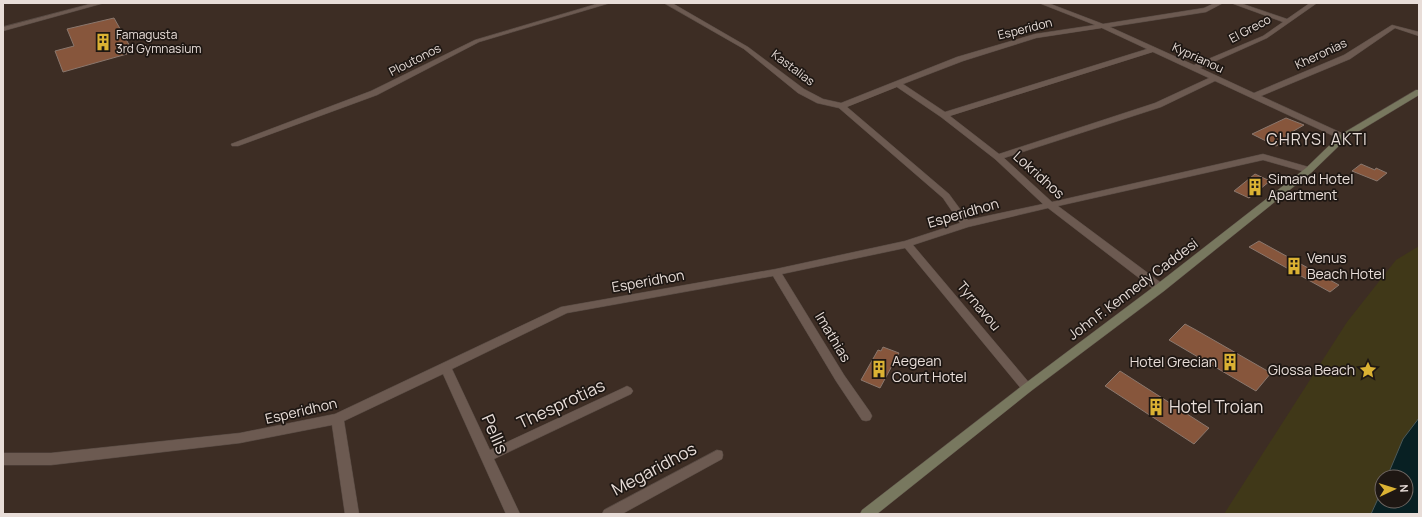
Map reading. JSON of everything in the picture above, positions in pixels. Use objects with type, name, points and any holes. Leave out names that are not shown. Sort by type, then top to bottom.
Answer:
[{"type":"street","points":[[3,29],[100,3]]},
{"type":"street","name":"Ploutonos","points":[[235,144],[324,113],[374,93],[477,41],[607,3]]},
{"type":"street","name":"Kastalias","points":[[666,3],[746,48],[801,91],[820,101],[842,106],[946,196],[966,224]]},
{"type":"street","name":"Kyprianou","points":[[1042,3],[1101,25],[1344,137]]},
{"type":"street","name":"Esperidon","points":[[842,106],[960,59],[1035,36],[1206,10],[1220,3]]},
{"type":"street","points":[[1234,3],[1288,21]]},
{"type":"street","name":"El Greco","points":[[1194,68],[1265,37],[1314,3]]},
{"type":"street","name":"Kheronias","points":[[1254,96],[1347,57],[1394,26],[1419,34]]},
{"type":"street","points":[[944,115],[1154,49]]},
{"type":"street","points":[[998,157],[1158,105],[1215,78]]},
{"type":"street","name":"Lokridhos","points":[[898,84],[944,115],[998,157],[1050,205],[1160,288]]},
{"type":"street","name":"John F. Kennedy Caddesi","points":[[867,514],[1027,388],[1160,288],[1309,170],[1344,137],[1419,92]]},
{"type":"street","name":"Esperidhon","points":[[3,459],[51,458],[240,438],[337,419],[565,310],[776,272],[907,244],[966,224],[1263,158],[1309,170]]},
{"type":"street","name":"Tyrnavou","points":[[907,244],[1027,388]]},
{"type":"street","name":"Imathias","points":[[776,272],[840,378],[866,416]]},
{"type":"street","name":"Pellis","points":[[446,368],[513,514]]},
{"type":"street","name":"Thesprotias","points":[[487,457],[627,391]]},
{"type":"street","points":[[337,419],[352,514]]},
{"type":"street","name":"Megaridhos","points":[[609,514],[718,455]]},
{"type":"sand","name":"Glossa Beach","points":[[1419,246],[1419,418],[1403,439],[1390,469],[1374,469],[1374,507],[1371,514],[1224,514],[1347,322],[1396,260]]},
{"type":"water","points":[[1419,418],[1419,514],[1371,514],[1374,507],[1374,509],[1414,509],[1414,469],[1390,469],[1403,439]]},
{"type":"building","points":[[114,18],[132,50],[126,52],[127,54],[63,72],[55,51],[74,46],[67,29]]},
{"type":"building","points":[[1286,118],[1304,125],[1285,136],[1291,139],[1276,146],[1252,134]]},
{"type":"building","points":[[1361,164],[1387,173],[1377,181],[1352,171]]},
{"type":"building","name":"Simand Hotel Apartment","points":[[1255,174],[1270,181],[1249,198],[1234,191]]},
{"type":"building","name":"Venus Beach Hotel","points":[[1259,241],[1339,285],[1330,292],[1249,247]]},
{"type":"building","name":"Hotel Grecian","points":[[1185,324],[1271,373],[1256,391],[1169,340]]},
{"type":"building","name":"Aegean Court Hotel","points":[[883,347],[899,353],[880,388],[861,380],[878,350],[881,351]]},
{"type":"building","name":"Hotel Troian","points":[[1120,371],[1209,428],[1194,444],[1105,386]]},
{"type":"place","name":"Famagusta 3rd Gymnasium","points":[[103,42]]},
{"type":"place","name":"Simand Hotel Apartment","points":[[1255,187]]},
{"type":"place","name":"Venus Beach Hotel","points":[[1294,266]]},
{"type":"place","name":"Hotel Grecian","points":[[1230,362]]},
{"type":"place","name":"Aegean Court Hotel","points":[[879,369]]},
{"type":"place","name":"Glossa Beach","points":[[1368,370]]},
{"type":"place","name":"Hotel Troian","points":[[1156,407]]},
{"type":"district","name":"CHRYSI AKTI","points":[[1317,139]]}]
